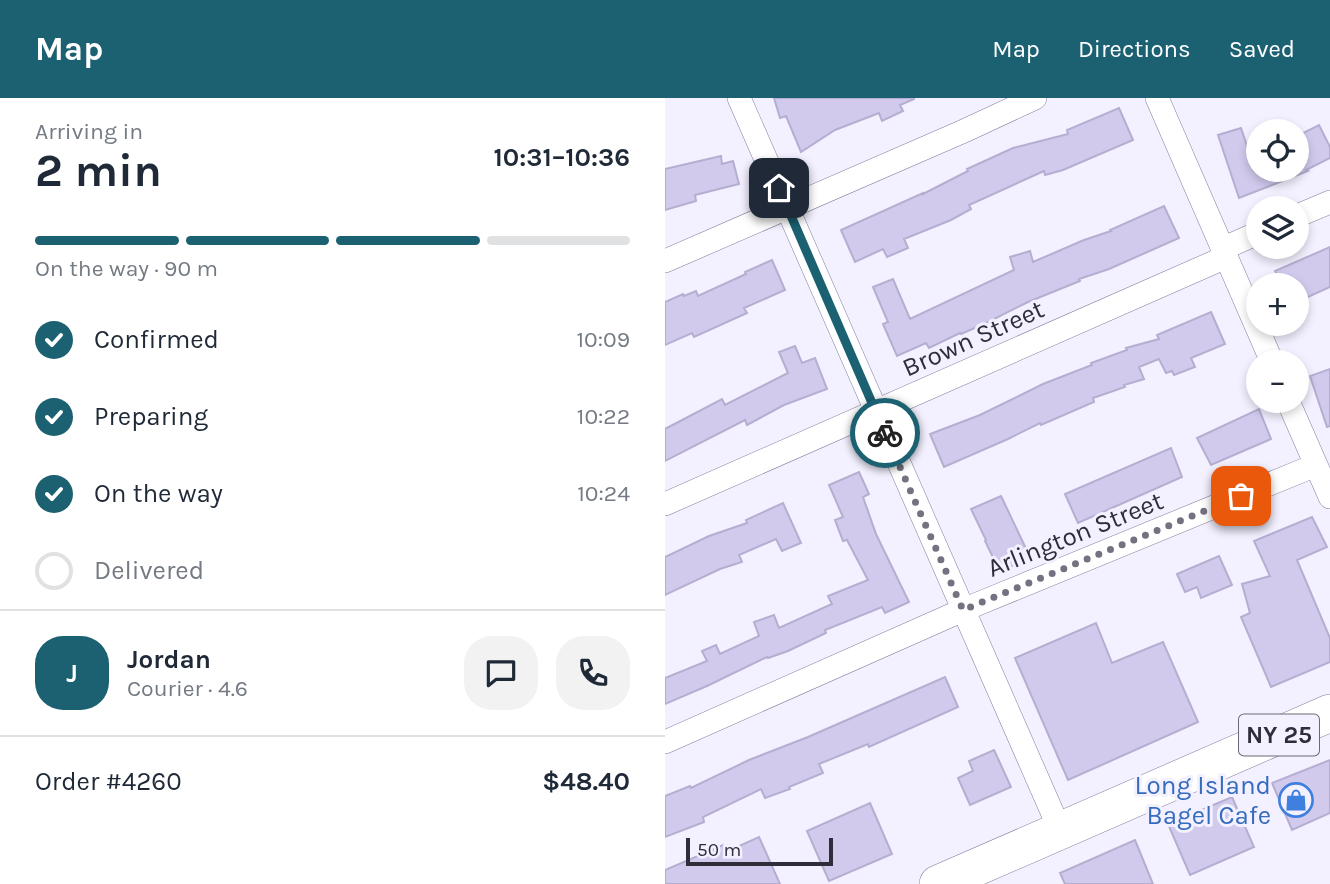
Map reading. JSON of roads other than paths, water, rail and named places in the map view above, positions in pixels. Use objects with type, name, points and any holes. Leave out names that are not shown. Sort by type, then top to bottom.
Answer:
[{"type":"main road","name":"NY 25","points":[[938,884],[1330,713]]},
{"type":"street","points":[[739,98],[1060,831]]},
{"type":"street","points":[[665,261],[1035,98]]},
{"type":"street","points":[[1157,98],[1267,350]]},
{"type":"street","points":[[1309,211],[1330,202]]},
{"type":"street","name":"Brown Street","points":[[665,504],[1224,253],[1246,240]]},
{"type":"street","points":[[1295,413],[1319,455],[1330,497]]},
{"type":"street","name":"Arlington Street","points":[[665,742],[1319,455]]},
{"type":"place","name":"Long Island Bagel Cafe","points":[[1296,800]]}]
